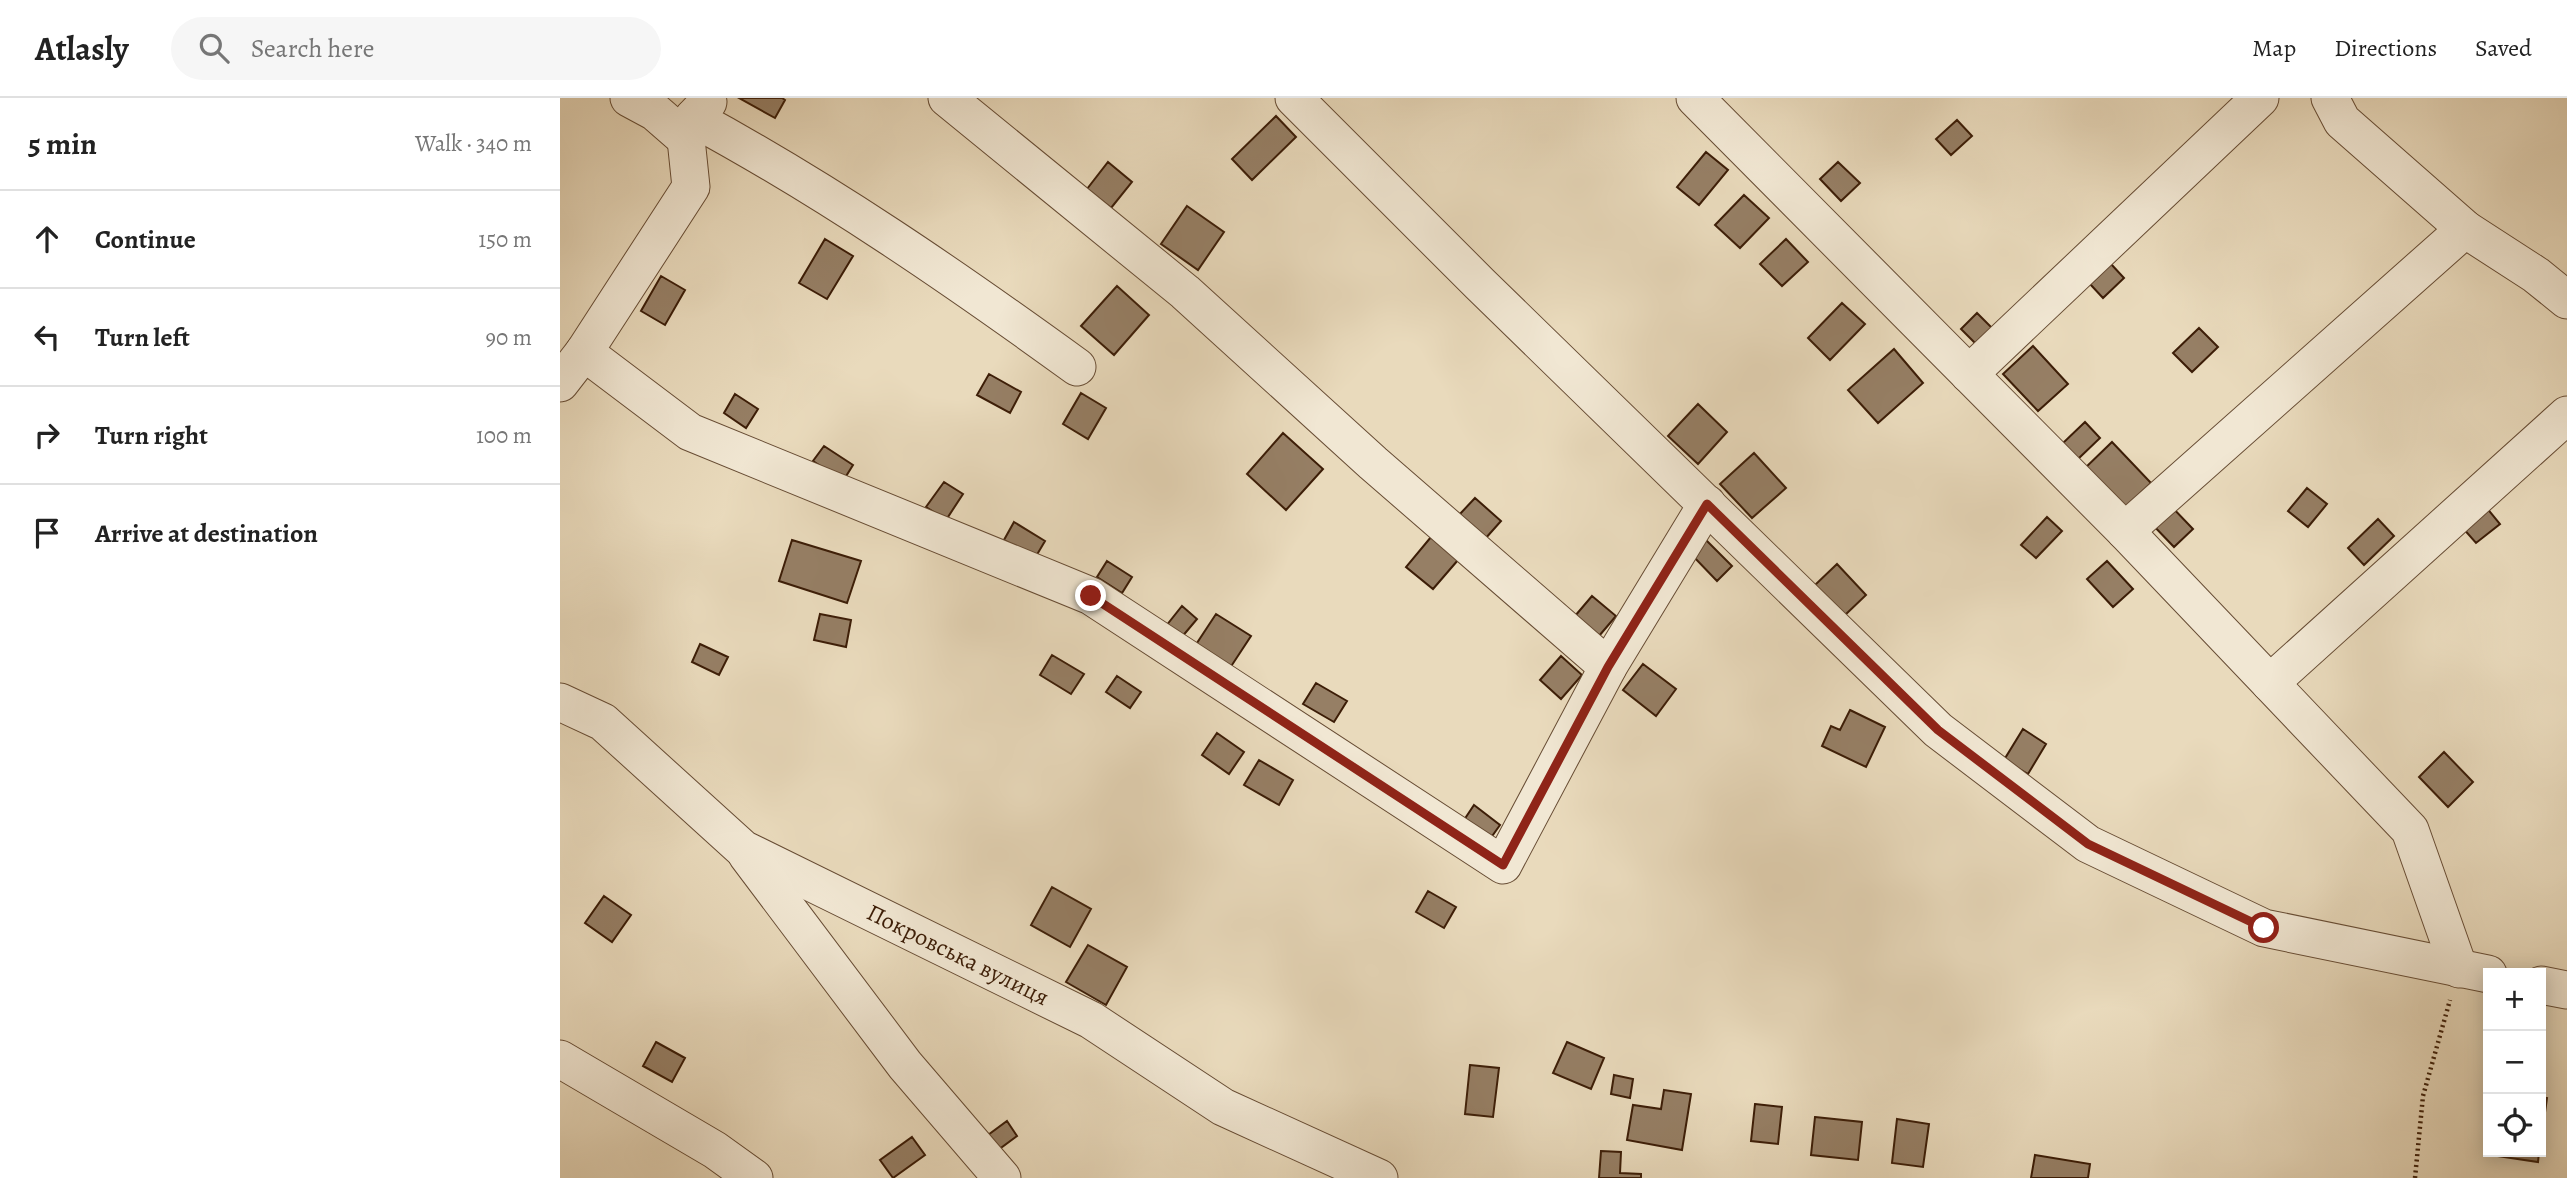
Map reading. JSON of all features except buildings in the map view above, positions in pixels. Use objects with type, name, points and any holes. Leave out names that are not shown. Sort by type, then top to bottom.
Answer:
[{"type":"street","points":[[629,98],[655,112],[697,118],[755,151],[885,232],[977,294],[1077,367]]},
{"type":"street","points":[[947,98],[1185,292],[1373,463],[1608,667]]},
{"type":"street","points":[[1294,98],[1480,284],[1938,730],[2088,844],[2264,928],[2473,971]]},
{"type":"street","points":[[1695,98],[2125,531],[2410,830],[2473,971]]},
{"type":"street","points":[[1969,374],[2260,98]]},
{"type":"street","points":[[2330,98],[2342,121],[2465,229],[2536,275],[2567,300]]},
{"type":"street","points":[[560,383],[584,352],[691,187],[697,118]]},
{"type":"street","points":[[2125,531],[2465,229]]},
{"type":"street","points":[[584,352],[690,432],[1091,596],[1503,865],[1608,667],[1707,504]]},
{"type":"street","points":[[2270,683],[2567,415]]},
{"type":"street","name":"Покровська вулиця","points":[[560,702],[603,723],[743,849],[1091,1020],[1223,1107],[1379,1178]]},
{"type":"street","points":[[743,849],[905,1065],[1002,1178]]},
{"type":"street","points":[[2546,986],[2567,990]]},
{"type":"street","points":[[560,1059],[703,1143],[754,1178]]},
{"type":"path","points":[[2416,1178],[2423,1096],[2473,971]]},
{"type":"route","points":[[1091,596],[1503,865],[1608,667],[1707,504],[1938,730],[2088,844],[2264,928]]}]
